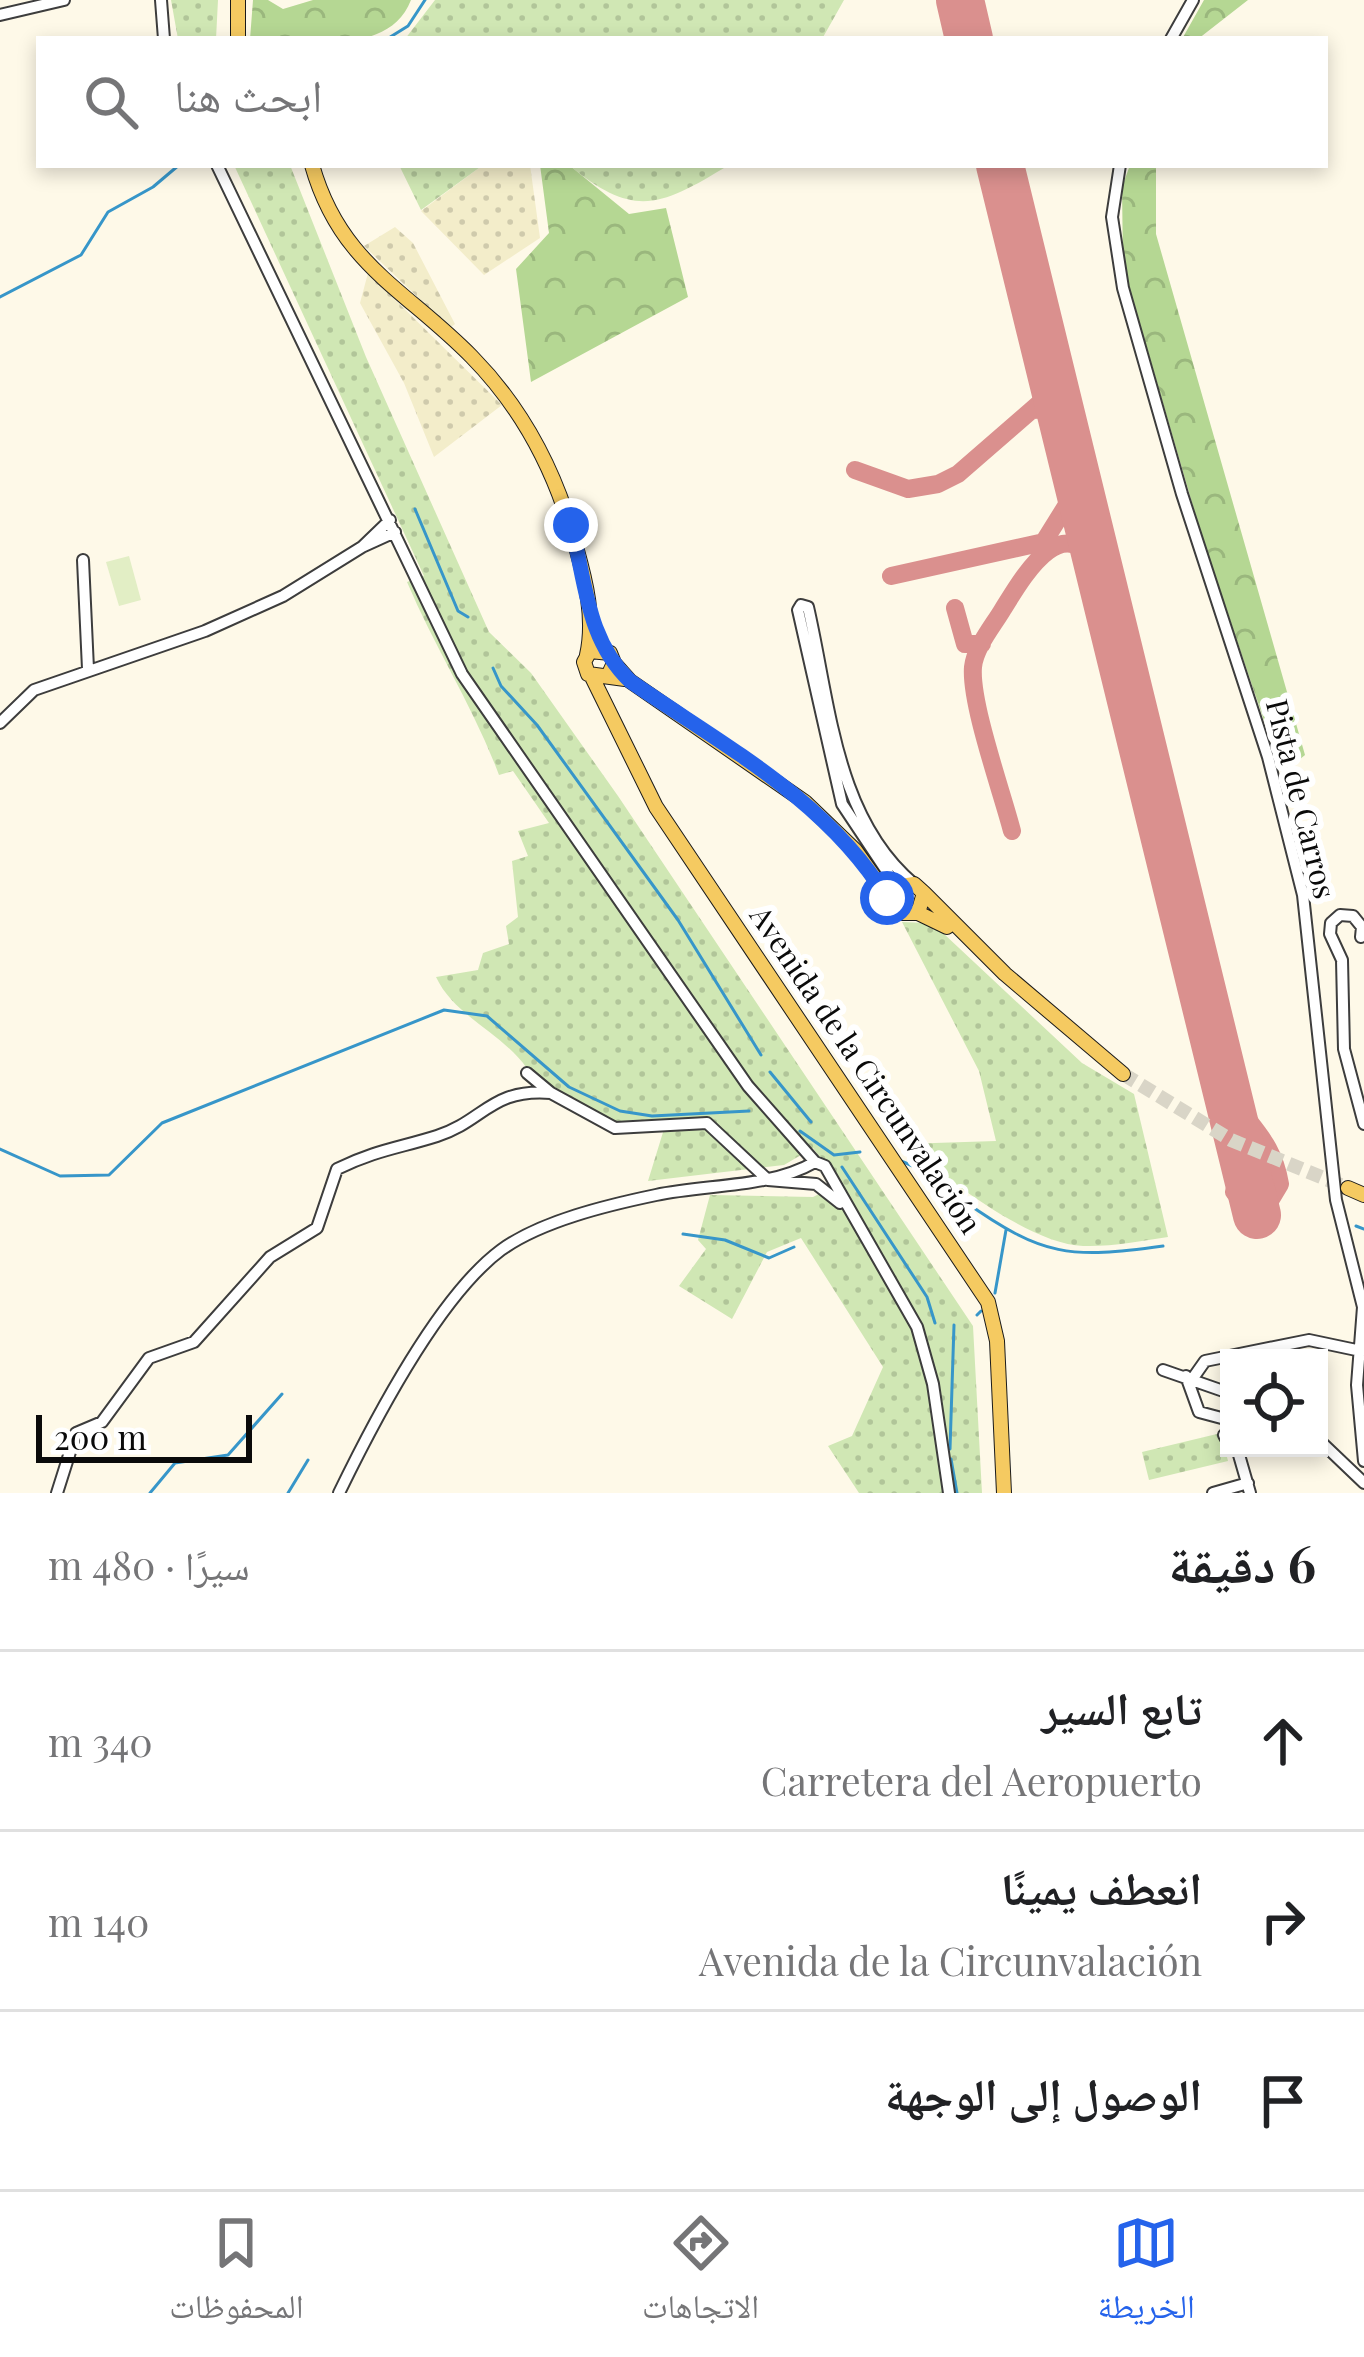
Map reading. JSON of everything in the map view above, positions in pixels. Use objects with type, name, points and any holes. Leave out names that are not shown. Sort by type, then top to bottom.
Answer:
[{"type":"main road","points":[[238,0],[238,36]]},
{"type":"main road","points":[[313,168],[325,208],[343,240],[473,358],[529,429],[565,506],[606,668]]},
{"type":"main road","points":[[592,626],[584,667],[606,668]]},
{"type":"main road","points":[[586,655],[786,787],[842,836],[896,895],[904,915],[919,914],[967,939]]},
{"type":"main road","name":"Avenida de la Circunvalación","points":[[606,668],[606,699],[627,755],[656,807],[988,1302],[998,1341],[1004,1493]]},
{"type":"main road","points":[[896,895],[919,889]]},
{"type":"main road","points":[[919,889],[919,914]]},
{"type":"main road","points":[[919,889],[967,939],[1124,1073]]},
{"type":"main road","points":[[1348,1188],[1364,1195]]},
{"type":"street","points":[[0,15],[64,0]]},
{"type":"street","points":[[161,0],[164,36]]},
{"type":"street","points":[[1173,36],[1193,0]]},
{"type":"street","points":[[218,168],[472,689],[785,1130],[811,1174],[854,1219]]},
{"type":"street","name":"Pista de Carros","points":[[1120,168],[1112,217],[1123,289],[1182,494],[1268,757],[1303,895],[1336,1200],[1363,1306],[1357,1385],[1364,1460]]},
{"type":"street","points":[[0,723],[34,690],[205,631],[283,596],[392,526]]},
{"type":"street","points":[[83,560],[88,669]]},
{"type":"street","points":[[814,655],[846,811],[896,895]]},
{"type":"street","points":[[839,768],[862,822],[919,889]]},
{"type":"street","points":[[1360,933],[1348,914],[1336,917],[1329,930],[1342,966],[1344,1049],[1364,1124]]},
{"type":"street","points":[[1336,944],[1360,933]]},
{"type":"street","points":[[1342,966],[1360,933]]},
{"type":"street","points":[[527,1073],[551,1093],[615,1128],[706,1123],[768,1180]]},
{"type":"street","points":[[57,1493],[76,1433],[102,1422],[149,1358],[194,1342],[270,1257],[317,1228],[337,1169],[372,1150],[440,1136],[497,1100],[551,1093]]},
{"type":"street","points":[[339,1493],[394,1389],[476,1274],[506,1246],[637,1199],[828,1173],[917,1327],[932,1384],[949,1493]]},
{"type":"street","points":[[1189,1377],[1205,1361],[1309,1340],[1360,1351]]},
{"type":"street","points":[[1163,1370],[1220,1390]]},
{"type":"street","points":[[1189,1377],[1199,1412],[1220,1418]]},
{"type":"street","points":[[1328,1449],[1364,1483]]},
{"type":"street","points":[[1213,1493],[1249,1488],[1240,1457]]},
{"type":"shaded area","points":[[479,168],[530,168],[540,238],[484,275],[421,211]]},
{"type":"shaded area","points":[[395,227],[413,243],[455,324],[450,328],[364,246]]},
{"type":"shaded area","points":[[368,273],[502,405],[434,457],[404,383],[360,303]]},
{"type":"green space","points":[[171,0],[218,0],[216,36],[177,36]]},
{"type":"green space","points":[[253,0],[268,0],[283,9],[313,0],[411,0],[400,19],[369,36],[250,36]]},
{"type":"green space","points":[[435,0],[844,0],[824,36],[407,36]]},
{"type":"green space","points":[[1204,0],[1248,0],[1202,36],[1184,36]]},
{"type":"green space","points":[[235,168],[291,168],[366,357],[489,632],[531,673],[618,796],[973,1326],[982,1493],[859,1493],[828,1446],[852,1436],[883,1367],[801,1238],[767,1252],[732,1319],[679,1286],[706,1249],[698,1240],[710,1195],[813,1197],[839,1184],[813,1148],[784,1165],[648,1181],[664,1129],[621,1131],[539,1096],[521,1060],[446,994],[436,977],[478,970],[483,953],[509,944],[506,926],[518,917],[512,861],[528,856],[518,831],[549,823],[513,771],[499,775],[407,582],[424,576]]},
{"type":"green space","points":[[400,168],[479,168],[421,210]]},
{"type":"green space","points":[[540,168],[573,168],[629,214],[666,208],[688,297],[531,382],[516,269],[549,233]]},
{"type":"green space","points":[[573,168],[724,168],[685,190],[648,201],[612,194]]},
{"type":"green space","points":[[1129,168],[1156,168],[1156,234],[1305,755],[1282,774],[1202,537],[1123,266],[1122,187]]},
{"type":"green space","points":[[129,556],[141,600],[119,606],[106,562]]},
{"type":"green space","points":[[902,922],[926,923],[943,933],[1082,1063],[1134,1094],[1168,1237],[1083,1246],[1038,1234],[988,1207],[903,1144],[996,1141],[979,1071]]},
{"type":"green space","points":[[1220,1433],[1220,1457],[1228,1461],[1149,1480],[1142,1452]]},
{"type":"waterway","points":[[392,36],[408,26],[425,0]]},
{"type":"waterway","points":[[0,297],[81,255],[108,212],[153,187],[175,168]]},
{"type":"waterway","points":[[415,509],[458,611],[468,617]]},
{"type":"waterway","points":[[493,668],[501,686],[537,725],[678,920],[761,1055]]},
{"type":"waterway","points":[[0,1149],[60,1176],[109,1175],[162,1123],[444,1010],[487,1016],[569,1087],[620,1111],[652,1116],[749,1111]]},
{"type":"waterway","points":[[770,1072],[811,1122]]},
{"type":"waterway","points":[[800,1131],[834,1155],[860,1152]]},
{"type":"waterway","points":[[901,1161],[991,1220],[1037,1243],[1080,1252],[1163,1246]]},
{"type":"waterway","points":[[842,1167],[927,1297],[935,1323]]},
{"type":"waterway","points":[[1356,1226],[1364,1229]]},
{"type":"waterway","points":[[995,1293],[1006,1230]]},
{"type":"waterway","points":[[683,1234],[725,1240],[769,1258],[794,1247]]},
{"type":"waterway","points":[[977,1315],[981,1311]]},
{"type":"waterway","points":[[950,1449],[954,1325]]},
{"type":"waterway","points":[[150,1493],[175,1463],[228,1455],[282,1394]]},
{"type":"waterway","points":[[951,1459],[957,1493]]},
{"type":"waterway","points":[[288,1493],[308,1460]]},
{"type":"taxiway","points":[[855,470],[908,489],[938,484],[958,474],[1042,401],[1051,382],[1050,367]]},
{"type":"taxiway","points":[[1033,410],[1048,409],[1063,420]]},
{"type":"taxiway","points":[[1040,548],[1068,503],[1075,472]]},
{"type":"taxiway","points":[[891,576],[1044,542]]},
{"type":"taxiway","points":[[1012,831],[976,702],[974,659],[1022,579],[1046,552],[1073,544],[1087,553],[1100,572]]},
{"type":"taxiway","points":[[955,608],[965,644],[982,644]]},
{"type":"taxiway","points":[[1224,1077],[1276,1166],[1280,1184],[1268,1204],[1246,1205],[1234,1192],[1243,1154]]},
{"type":"runway","points":[[960,0],[968,36]]},
{"type":"runway","points":[[1001,168],[1257,1215]]},
{"type":"tunnel","points":[[1123,1074],[1231,1140],[1343,1186]]},
{"type":"route","points":[[571,525],[592,626],[614,663],[630,681],[805,802],[855,850],[887,898]]}]
